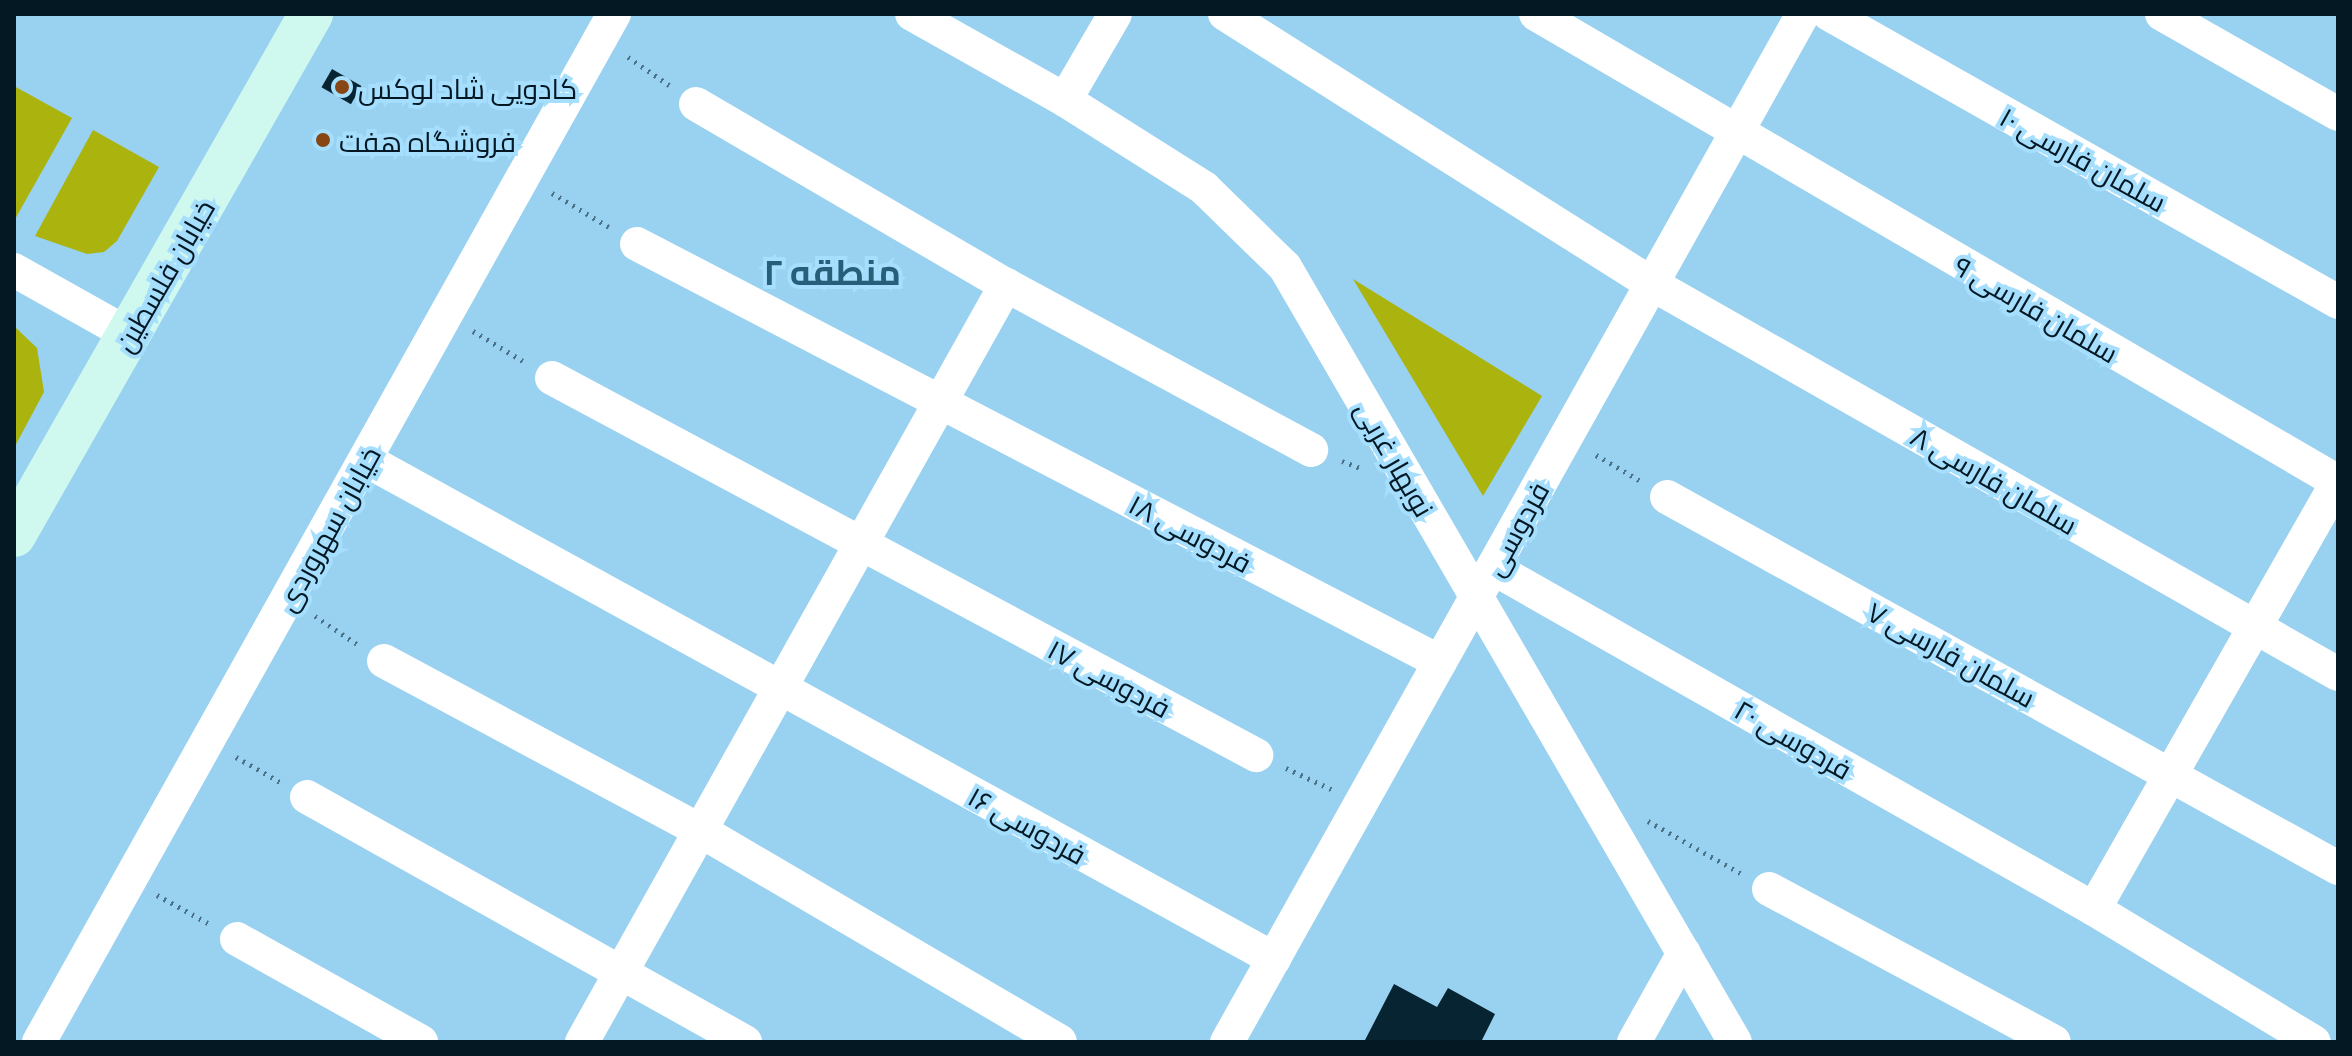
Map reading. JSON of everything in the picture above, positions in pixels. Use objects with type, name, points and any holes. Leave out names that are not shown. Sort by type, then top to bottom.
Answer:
[{"type":"main road","name":"خیابان فلسطین","points":[[14,535],[311,14]]},
{"type":"street","name":"نوبهار غربی","points":[[912,14],[1065,100],[1204,188],[1285,267],[1485,582],[1735,1042]]},
{"type":"street","points":[[1065,100],[1115,14]]},
{"type":"street","name":"سلمان فارسی ۸","points":[[1225,14],[1652,284],[2338,674]]},
{"type":"street","name":"سلمان فارسی ۹","points":[[1536,14],[1736,134],[2338,482]]},
{"type":"street","name":"فردوسی","points":[[1227,1042],[1803,14]]},
{"type":"street","name":"سلمان فارسی ۱۰","points":[[1829,14],[2338,302]]},
{"type":"street","points":[[2162,14],[2338,114]]},
{"type":"street","name":"خیابان سهروردی","points":[[39,1042],[608,26]]},
{"type":"street","points":[[696,104],[1006,285],[1311,450]]},
{"type":"street","name":"فردوسی ۱۸","points":[[637,244],[1440,662]]},
{"type":"street","points":[[14,270],[130,335]]},
{"type":"street","points":[[582,1042],[1006,285]]},
{"type":"street","name":"فردوسی ۱۷","points":[[552,378],[1256,755]]},
{"type":"street","name":"فردوسی ۱۶","points":[[366,460],[1274,959]]},
{"type":"street","points":[[2094,909],[2338,482]]},
{"type":"street","name":"سلمان فارسی ۷","points":[[1667,497],[2338,868]]},
{"type":"street","name":"فردوسی ۲۰","points":[[1485,582],[2094,909],[2314,1042]]},
{"type":"street","points":[[384,661],[701,831],[1060,1042]]},
{"type":"street","points":[[307,797],[745,1042]]},
{"type":"street","points":[[1769,889],[2037,1038]]},
{"type":"street","points":[[237,939],[421,1042]]},
{"type":"street","points":[[1634,1042],[1684,953]]},
{"type":"path","points":[[608,26],[696,104]]},
{"type":"path","points":[[524,176],[637,244]]},
{"type":"path","points":[[446,315],[552,378]]},
{"type":"path","points":[[1566,437],[1667,497]]},
{"type":"path","points":[[288,598],[384,661]]},
{"type":"path","points":[[207,741],[307,797]]},
{"type":"path","points":[[1256,755],[1361,803]]},
{"type":"path","points":[[1643,819],[1769,889]]},
{"type":"path","points":[[130,880],[237,939]]},
{"type":"shaded area","points":[[14,86],[72,118],[14,221]]},
{"type":"shaded area","points":[[93,130],[159,167],[117,241],[104,252],[87,254],[35,236]]},
{"type":"shaded area","points":[[1353,279],[1542,396],[1483,496]]},
{"type":"shaded area","points":[[14,326],[37,348],[44,392],[14,448]]},
{"type":"building","name":"کادویی شاد لوکس","points":[[332,69],[361,86],[351,104],[322,87]]},
{"type":"building","points":[[1394,984],[1437,1007],[1448,988],[1495,1014],[1482,1040],[1487,1042],[1364,1042]]},
{"type":"place","name":"کادویی شاد لوکس","points":[[342,87]]},
{"type":"place","name":"فروشگاه هفت","points":[[323,140]]},
{"type":"district","name":"منطقه ۲","points":[[832,270]]}]
